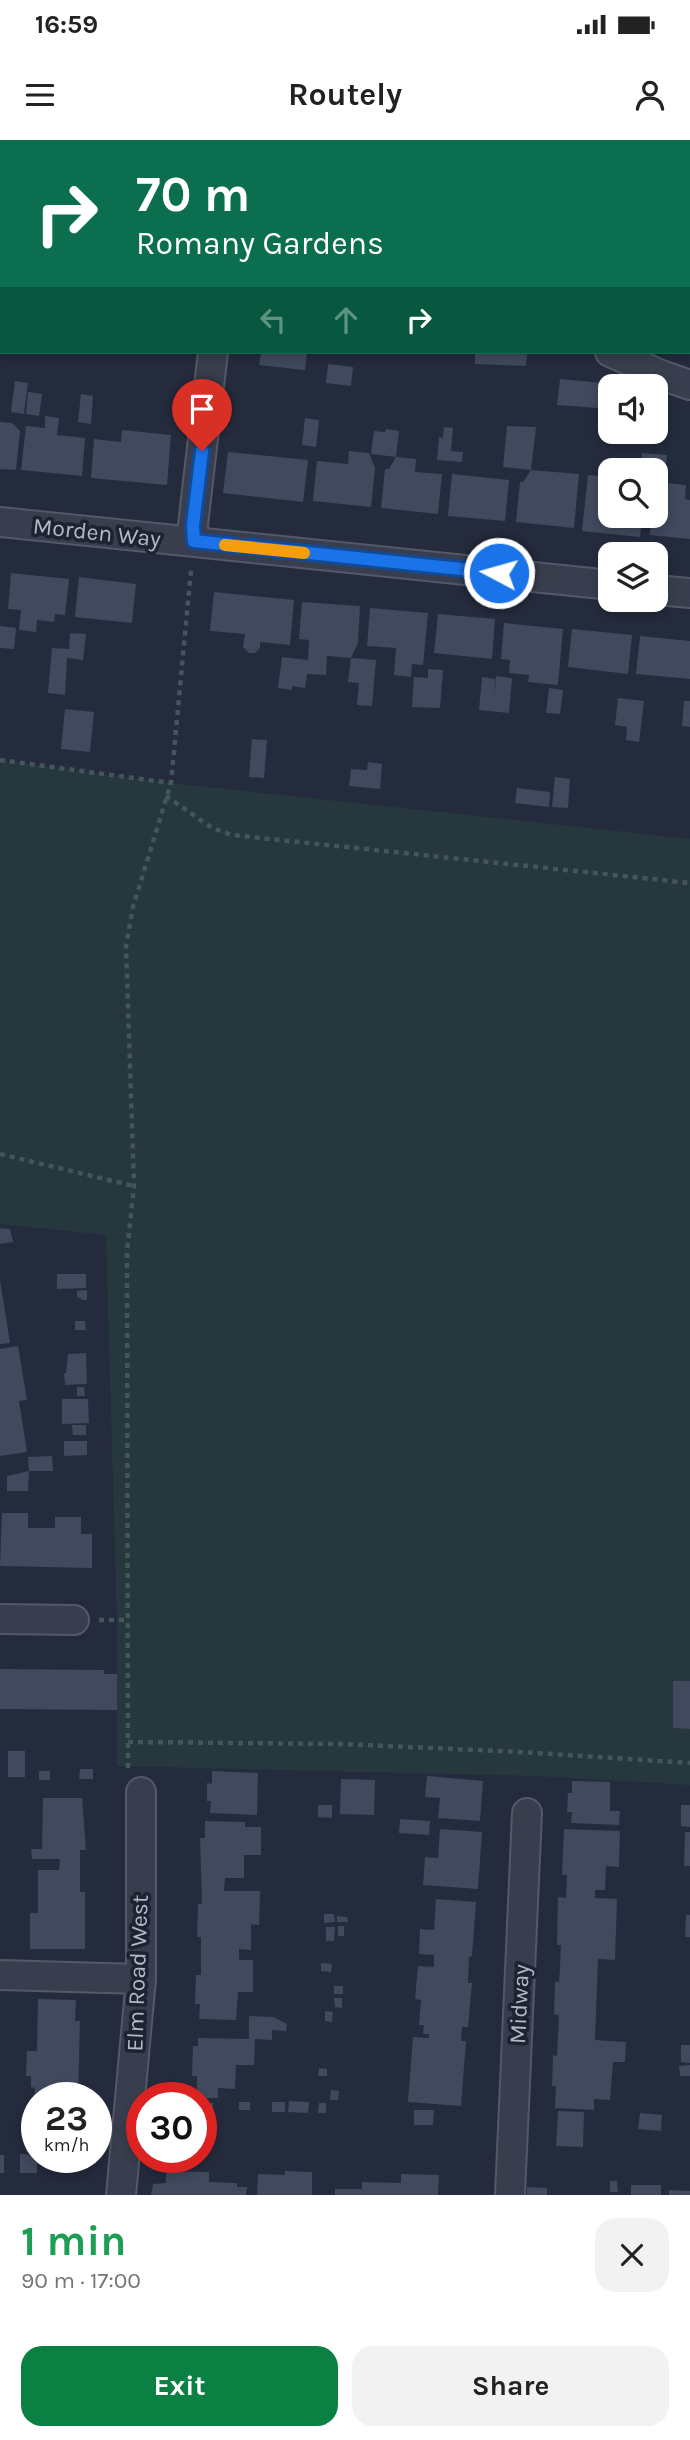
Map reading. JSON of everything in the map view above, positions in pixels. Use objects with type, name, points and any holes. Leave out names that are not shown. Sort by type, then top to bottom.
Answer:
[{"type":"street","points":[[194,541],[193,525],[213,354]]},
{"type":"street","points":[[615,354],[690,385]]},
{"type":"street","name":"Morden Way","points":[[0,522],[598,584]]},
{"type":"street","points":[[668,591],[690,593]]},
{"type":"street","points":[[0,1619],[74,1620]]},
{"type":"street","name":"Elm Road West","points":[[121,2195],[141,1979],[141,1792]]},
{"type":"street","name":"Midway","points":[[510,2195],[527,1814]]},
{"type":"street","points":[[0,1975],[141,1979]]},
{"type":"path","points":[[141,1792],[128,1771],[127,1252],[134,1186],[126,946],[133,907],[171,783],[194,541]]},
{"type":"path","points":[[0,760],[171,783]]},
{"type":"path","points":[[166,796],[212,828],[232,835],[690,883]]},
{"type":"path","points":[[0,1154],[134,1186]]},
{"type":"path","points":[[128,1742],[343,1744],[690,1763]]},
{"type":"shaded area","points":[[0,760],[171,783],[690,839],[690,1785],[536,1776],[117,1766],[117,1624],[106,1235],[0,1224]]},
{"type":"building","points":[[261,354],[307,354],[305,370],[259,365]]},
{"type":"building","points":[[475,354],[527,354],[526,366],[475,364]]},
{"type":"building","points":[[328,364],[353,367],[351,386],[326,383]]},
{"type":"building","points":[[560,379],[598,383],[598,408],[557,405]]},
{"type":"building","points":[[15,381],[28,383],[24,414],[11,412]]},
{"type":"building","points":[[28,392],[42,394],[39,416],[26,414]]},
{"type":"building","points":[[81,394],[93,396],[91,424],[78,422]]},
{"type":"building","points":[[45,416],[59,418],[57,435],[85,438],[82,476],[21,470],[26,426],[45,428]]},
{"type":"building","points":[[305,418],[319,420],[316,447],[302,445]]},
{"type":"building","points":[[0,422],[12,423],[20,431],[16,470],[0,469]]},
{"type":"building","points":[[507,426],[536,427],[531,470],[503,467]]},
{"type":"building","points":[[444,427],[453,428],[451,451],[463,452],[462,462],[437,460],[439,437],[443,438]]},
{"type":"building","points":[[386,429],[399,431],[396,457],[371,454],[374,431],[385,432]]},
{"type":"building","points":[[122,430],[171,435],[167,485],[91,478],[94,439],[121,442]]},
{"type":"building","points":[[349,451],[369,453],[375,468],[371,507],[313,501],[317,461],[348,464]]},
{"type":"building","points":[[228,452],[308,460],[303,502],[223,493]]},
{"type":"building","points":[[642,453],[667,455],[667,458],[642,458]]},
{"type":"building","points":[[396,457],[416,459],[415,472],[442,474],[438,514],[381,508],[385,469],[389,469]]},
{"type":"building","points":[[531,470],[579,474],[574,528],[516,522],[520,482],[523,482]]},
{"type":"building","points":[[452,474],[509,480],[505,521],[448,516]]},
{"type":"building","points":[[588,475],[598,476],[598,528],[641,528],[640,537],[582,531]]},
{"type":"building","points":[[668,483],[686,485],[685,499],[690,500],[690,539],[650,535],[650,528],[668,528]]},
{"type":"building","points":[[11,573],[69,579],[65,615],[55,614],[54,622],[37,620],[36,632],[19,630],[21,610],[8,609]]},
{"type":"building","points":[[79,577],[136,584],[132,623],[75,617]]},
{"type":"building","points":[[214,592],[294,600],[290,645],[260,642],[260,648],[255,653],[249,653],[243,647],[245,634],[210,631]]},
{"type":"building","points":[[302,602],[360,606],[358,643],[351,658],[327,656],[326,675],[307,674],[305,688],[278,688],[282,657],[308,660],[309,640],[299,639]]},
{"type":"building","points":[[370,608],[428,613],[423,665],[412,664],[411,677],[394,675],[396,648],[367,646]]},
{"type":"building","points":[[438,614],[495,619],[492,659],[434,653]]},
{"type":"building","points":[[504,623],[563,629],[558,685],[528,682],[529,675],[509,673],[510,660],[501,659]]},
{"type":"building","points":[[0,626],[16,628],[14,649],[0,648]]},
{"type":"building","points":[[572,629],[632,635],[628,674],[568,667]]},
{"type":"building","points":[[70,633],[86,634],[83,660],[67,658],[65,695],[48,693],[52,648],[69,649]]},
{"type":"building","points":[[640,636],[690,641],[690,679],[636,674]]},
{"type":"building","points":[[351,658],[376,660],[372,706],[357,705],[359,683],[348,682]]},
{"type":"building","points":[[428,669],[443,670],[440,708],[412,707],[414,677],[428,678]]},
{"type":"building","points":[[496,676],[512,678],[509,713],[479,710],[482,677],[495,679],[494,698]]},
{"type":"building","points":[[549,688],[563,690],[560,714],[546,713]]},
{"type":"building","points":[[618,698],[644,701],[639,742],[626,740],[627,727],[615,725]]},
{"type":"building","points":[[684,701],[690,701],[690,727],[682,726]]},
{"type":"building","points":[[65,709],[94,712],[90,752],[61,749]]},
{"type":"building","points":[[252,739],[267,740],[264,778],[249,777]]},
{"type":"building","points":[[368,762],[382,764],[380,789],[349,786],[351,769],[367,770]]},
{"type":"building","points":[[555,777],[570,779],[568,808],[552,807]]},
{"type":"building","points":[[517,788],[550,792],[549,807],[515,803]]},
{"type":"building","points":[[0,1228],[10,1229],[13,1242],[0,1244]]},
{"type":"building","points":[[57,1274],[86,1274],[86,1288],[57,1289]]},
{"type":"building","points":[[0,1280],[10,1343],[0,1344]]},
{"type":"building","points":[[87,1290],[87,1300],[77,1296],[77,1291]]},
{"type":"building","points":[[75,1321],[85,1321],[86,1330],[75,1330]]},
{"type":"building","points":[[18,1346],[27,1400],[19,1401],[27,1452],[0,1456],[0,1349]]},
{"type":"building","points":[[86,1353],[87,1384],[65,1385],[64,1373],[68,1354]]},
{"type":"building","points":[[77,1387],[84,1387],[85,1396],[77,1396]]},
{"type":"building","points":[[62,1399],[88,1399],[89,1423],[62,1424]]},
{"type":"building","points":[[72,1425],[86,1425],[86,1435],[73,1435]]},
{"type":"building","points":[[64,1441],[87,1441],[87,1455],[64,1456]]},
{"type":"building","points":[[52,1456],[53,1471],[29,1471],[28,1457]]},
{"type":"building","points":[[29,1471],[28,1491],[7,1491],[7,1476]]},
{"type":"building","points":[[2,1513],[28,1513],[28,1528],[55,1528],[55,1517],[81,1517],[81,1534],[92,1534],[92,1568],[0,1566]]},
{"type":"building","points":[[0,1669],[104,1670],[104,1674],[117,1674],[117,1710],[0,1709]]},
{"type":"building","points":[[673,1681],[690,1681],[690,1729],[673,1728]]},
{"type":"building","points":[[8,1751],[25,1751],[25,1777],[8,1777]]},
{"type":"building","points":[[80,1769],[93,1769],[93,1779],[79,1779]]},
{"type":"building","points":[[39,1771],[50,1771],[50,1780],[39,1780]]},
{"type":"building","points":[[212,1771],[258,1773],[257,1815],[210,1813],[211,1801],[207,1801],[207,1783],[212,1784]]},
{"type":"building","points":[[427,1776],[483,1781],[480,1821],[438,1818],[440,1798],[425,1797]]},
{"type":"building","points":[[341,1779],[375,1780],[374,1815],[340,1814]]},
{"type":"building","points":[[572,1781],[610,1782],[610,1811],[620,1811],[619,1825],[571,1823],[572,1812],[567,1812]]},
{"type":"building","points":[[43,1798],[82,1798],[86,1850],[80,1850],[80,1892],[85,1892],[85,1949],[30,1949],[30,1913],[38,1913],[38,1870],[59,1870],[60,1859],[32,1859],[31,1849],[42,1849]]},
{"type":"building","points":[[318,1805],[332,1805],[332,1818],[318,1817]]},
{"type":"building","points":[[681,1805],[690,1805],[690,1827],[681,1826]]},
{"type":"building","points":[[400,1819],[430,1821],[429,1835],[399,1833]]},
{"type":"building","points":[[205,1821],[245,1822],[245,1827],[261,1827],[261,1855],[244,1855],[244,1878],[225,1878],[224,1891],[260,1891],[259,1925],[251,1924],[251,1950],[239,1949],[239,1960],[253,1960],[253,1992],[238,1992],[236,2020],[199,2019],[200,2004],[195,2004],[196,1975],[201,1975],[201,1937],[197,1937],[198,1904],[202,1904],[200,1838],[205,1838]]},
{"type":"building","points":[[440,1829],[482,1832],[478,1889],[423,1885],[425,1857],[438,1858]]},
{"type":"building","points":[[564,1829],[620,1831],[619,1867],[606,1866],[605,1890],[595,1890],[595,1898],[617,1899],[615,1960],[598,1959],[595,2040],[626,2042],[625,2062],[613,2062],[610,2100],[594,2099],[594,2110],[555,2108],[556,2086],[552,2086],[559,2015],[554,2014],[555,1982],[559,1982],[561,1945],[557,1945],[558,1897],[566,1898],[567,1875],[562,1875]]},
{"type":"building","points":[[685,1832],[690,1832],[690,1866],[684,1866]]},
{"type":"building","points":[[436,1899],[476,1902],[472,1956],[469,1957],[468,1983],[472,1983],[468,2027],[462,2027],[461,2041],[466,2041],[461,2106],[408,2102],[413,2037],[429,2038],[429,2034],[423,2034],[424,2025],[419,2025],[421,2000],[415,1999],[418,1966],[434,1967],[434,1955],[419,1954],[420,1929],[434,1930]]},
{"type":"building","points":[[324,1914],[334,1914],[335,1922],[324,1923]]},
{"type":"building","points":[[686,1915],[690,1915],[690,1937],[685,1937]]},
{"type":"building","points":[[337,1916],[347,1917],[348,1922],[337,1922]]},
{"type":"building","points":[[338,1926],[344,1926],[344,1936],[338,1936]]},
{"type":"building","points":[[326,1927],[335,1927],[334,1941],[326,1941]]},
{"type":"building","points":[[321,1963],[332,1964],[331,1972],[321,1971]]},
{"type":"building","points":[[334,1986],[343,1986],[343,1994],[334,1994]]},
{"type":"building","points":[[334,1998],[342,1998],[342,2008],[335,2007]]},
{"type":"building","points":[[38,1999],[76,2000],[75,2021],[80,2021],[78,2082],[31,2082],[31,2076],[26,2076],[27,2051],[37,2051]]},
{"type":"building","points":[[325,2011],[333,2012],[332,2022],[325,2021]]},
{"type":"building","points":[[249,2016],[273,2017],[287,2024],[286,2031],[272,2030],[272,2040],[255,2039],[254,2065],[236,2065],[235,2089],[218,2088],[217,2098],[217,2082],[197,2082],[197,2076],[192,2076],[193,2046],[198,2046],[198,2038],[249,2039]]},
{"type":"building","points":[[681,2045],[690,2045],[690,2063],[681,2062]]},
{"type":"building","points":[[690,2065],[690,2076],[680,2076],[679,2066]]},
{"type":"building","points":[[319,2068],[327,2069],[327,2076],[318,2076]]},
{"type":"building","points":[[331,2090],[339,2091],[338,2100],[330,2100]]},
{"type":"building","points":[[289,2101],[309,2102],[308,2113],[288,2112]]},
{"type":"building","points":[[239,2102],[250,2102],[250,2110],[239,2110]]},
{"type":"building","points":[[272,2102],[285,2102],[285,2112],[272,2112]]},
{"type":"building","points":[[319,2103],[326,2103],[326,2113],[318,2113]]},
{"type":"building","points":[[414,2110],[434,2110],[433,2125],[414,2125]]},
{"type":"building","points":[[558,2111],[584,2112],[583,2147],[556,2146]]},
{"type":"building","points":[[640,2113],[662,2115],[661,2131],[638,2129]]},
{"type":"building","points":[[0,2155],[4,2155],[4,2173],[0,2173]]},
{"type":"building","points":[[285,2171],[312,2172],[312,2195],[257,2195],[258,2174],[285,2175]]},
{"type":"building","points":[[166,2173],[209,2173],[209,2182],[237,2183],[237,2187],[247,2187],[246,2195],[151,2195],[153,2184],[166,2183]]},
{"type":"building","points":[[401,2174],[439,2175],[438,2195],[335,2195],[335,2189],[362,2189],[362,2182],[401,2183]]},
{"type":"building","points":[[610,2181],[617,2181],[618,2192],[610,2192]]},
{"type":"building","points":[[631,2185],[661,2185],[661,2195],[631,2195]]},
{"type":"building","points":[[527,2187],[547,2188],[547,2195],[527,2195]]},
{"type":"building","points":[[669,2190],[690,2191],[690,2195],[669,2195]]},
{"type":"slow traffic","points":[[225,545],[304,553]]},
{"type":"route","points":[[202,451],[193,525],[194,541],[499,573]]}]
